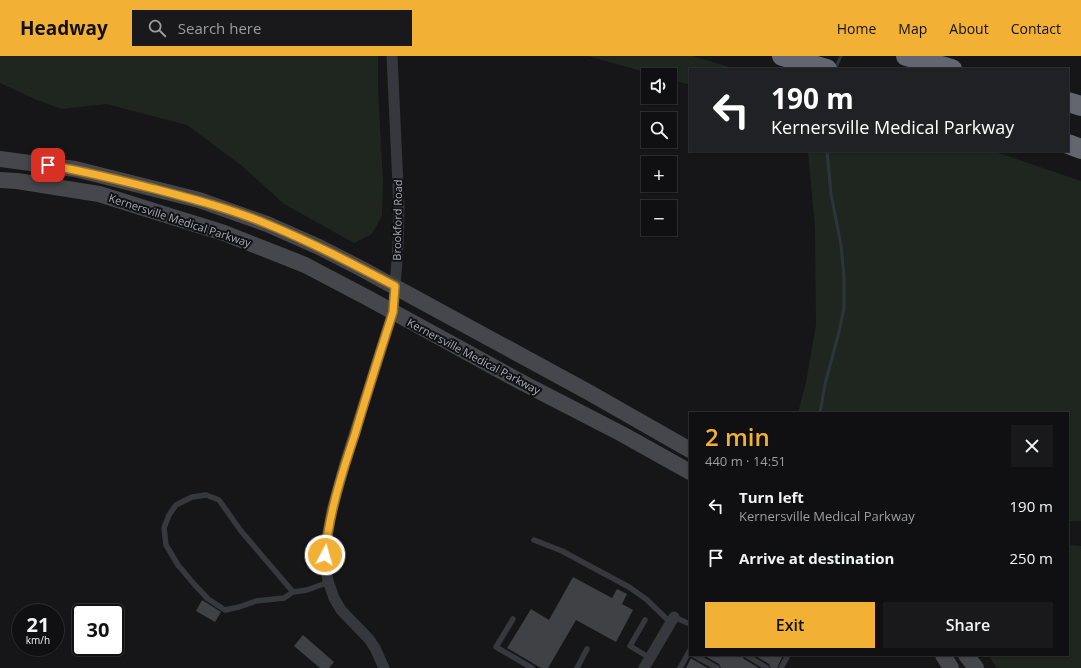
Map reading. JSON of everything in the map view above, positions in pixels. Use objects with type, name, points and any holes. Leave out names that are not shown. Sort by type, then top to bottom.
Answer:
[{"type":"highway","points":[[782,56],[824,68]]},
{"type":"highway","points":[[906,56],[948,68]]},
{"type":"highway","points":[[1069,102],[1081,105]]},
{"type":"highway","points":[[1069,138],[1081,142]]},
{"type":"highway","points":[[1069,144],[1081,149]]},
{"type":"main road","name":"Kernersville Medical Parkway","points":[[0,159],[75,170],[103,176],[199,200],[267,224],[320,247],[395,286],[590,392],[689,449]]},
{"type":"main road","points":[[99,194],[103,176]]},
{"type":"main road","name":"Kernersville Medical Parkway","points":[[0,180],[17,181],[99,194],[217,230],[264,248],[311,268],[523,383],[622,434],[689,471]]},
{"type":"main road","points":[[646,448],[656,430]]},
{"type":"main road","points":[[944,656],[951,668]]},
{"type":"main road","points":[[967,656],[976,668]]},
{"type":"street","name":"Brookford Road","points":[[384,668],[369,639],[342,610],[334,598],[326,568],[325,555],[332,510],[345,463],[393,312],[398,247],[399,207],[392,56]]},
{"type":"street","points":[[644,668],[673,620]]},
{"type":"lane","points":[[293,592],[240,531],[219,500],[206,495],[192,497],[176,505],[164,528],[166,546],[178,565],[194,584],[208,599],[225,610],[256,601],[284,598],[293,592],[307,590],[329,582]]},
{"type":"lane","points":[[534,540],[562,551],[629,588],[673,620],[689,624]]},
{"type":"lane","points":[[513,619],[496,648],[532,668]]},
{"type":"lane","points":[[645,620],[630,646],[650,658]]},
{"type":"lane","points":[[576,668],[587,649]]},
{"type":"lane","points":[[680,668],[689,656]]},
{"type":"lane","points":[[696,656],[717,668]]},
{"type":"lane","points":[[748,656],[766,668]]},
{"type":"lane","points":[[782,668],[788,656]]},
{"type":"shaded area","points":[[0,56],[378,56],[378,89],[383,181],[382,216],[372,234],[354,243],[284,204],[242,166],[187,125],[106,104],[62,109],[37,100],[0,83]]},
{"type":"shaded area","points":[[588,56],[693,56],[733,68],[689,68],[689,85],[677,81],[677,68],[641,68],[641,71]]},
{"type":"shaded area","points":[[808,152],[995,152],[1081,181],[1081,521],[1069,521],[1069,412],[798,412],[806,382],[816,325],[815,228]]},
{"type":"shaded area","points":[[1069,545],[1081,546],[1081,668],[997,668],[989,656],[1069,656]]},
{"type":"building","points":[[573,577],[612,598],[617,589],[627,594],[622,604],[633,610],[616,642],[576,620],[548,668],[541,668],[507,648],[531,609],[549,620]]},
{"type":"building","points":[[202,600],[221,612],[215,622],[196,611]]},
{"type":"building","points":[[303,635],[334,662],[329,668],[320,668],[294,646]]},
{"type":"building","points":[[705,656],[742,656],[744,659],[759,668],[721,668],[719,664]]},
{"type":"building","points":[[756,656],[782,657],[777,668],[771,668],[769,664]]},
{"type":"building","points":[[691,658],[692,659],[708,668],[686,668]]},
{"type":"waterway","points":[[835,68],[841,56]]},
{"type":"waterway","points":[[820,412],[825,384],[844,308],[844,277],[841,245],[831,194],[827,152]]},
{"type":"route","points":[[48,165],[103,176],[199,200],[234,212],[267,224],[320,247],[395,286],[393,312],[345,463],[332,510],[325,555]]}]
